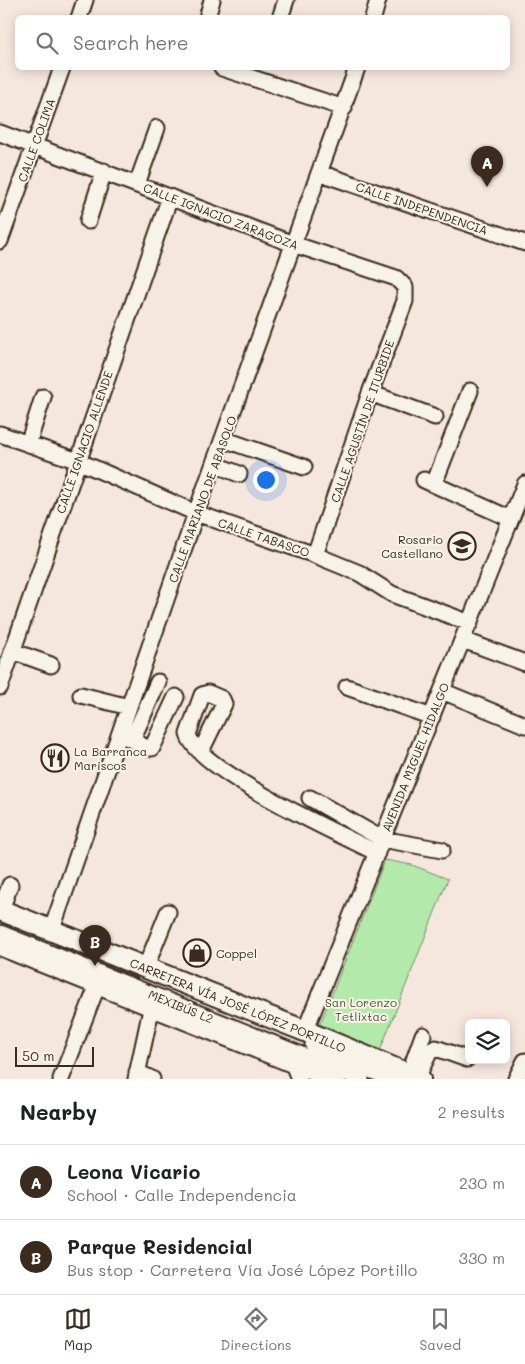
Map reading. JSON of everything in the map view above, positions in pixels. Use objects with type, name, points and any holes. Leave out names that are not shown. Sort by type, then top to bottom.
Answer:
[{"type":"main road","name":"CARRETERA VÍA JOSÉ LÓPEZ PORTILLO","points":[[0,913],[305,1031],[409,1078]]},
{"type":"main road","points":[[0,944],[152,1005],[296,1070],[335,1079]]},
{"type":"street","points":[[80,15],[85,0]]},
{"type":"street","points":[[208,15],[212,0]]},
{"type":"street","points":[[281,15],[286,0]]},
{"type":"street","points":[[374,15],[378,0]]},
{"type":"street","name":"CALLE COLIMA","points":[[0,241],[61,70]]},
{"type":"street","points":[[228,70],[344,108]]},
{"type":"street","name":"CALLE MARIANO DE ABASOLO","points":[[51,932],[126,737],[129,706],[196,513],[356,70]]},
{"type":"street","points":[[137,184],[157,128]]},
{"type":"street","name":"CALLE IGNACIO ZARAGOZA","points":[[0,133],[293,244],[396,278],[405,287]]},
{"type":"street","points":[[88,221],[104,171]]},
{"type":"street","name":"CALLE INDEPENDENCIA","points":[[320,173],[525,243]]},
{"type":"street","name":"CALLE IGNACIO ALLENDE","points":[[1,683],[170,197]]},
{"type":"street","name":"CALLE AGUSTÍN DE ITURBIDE","points":[[315,555],[370,393],[405,301],[405,287]]},
{"type":"street","points":[[470,392],[429,482],[511,518]]},
{"type":"street","points":[[370,393],[435,417]]},
{"type":"street","points":[[28,444],[43,397]]},
{"type":"street","name":"CALLE TABASCO","points":[[0,434],[78,461],[196,513],[315,555],[359,573],[392,594],[470,623]]},
{"type":"street","points":[[223,439],[304,467]]},
{"type":"street","points":[[214,464],[238,474]]},
{"type":"street","name":"AVENIDA MIGUEL HIDALGO","points":[[305,1031],[525,484]]},
{"type":"street","points":[[463,640],[525,663]]},
{"type":"street","points":[[12,651],[51,665]]},
{"type":"street","points":[[158,682],[126,737],[147,748],[152,748],[176,697]]},
{"type":"street","points":[[347,687],[432,717]]},
{"type":"street","points":[[442,691],[525,725]]},
{"type":"street","points":[[81,695],[129,706]]},
{"type":"street","points":[[201,751],[235,780],[380,846],[442,850]]},
{"type":"street","points":[[310,798],[380,846]]},
{"type":"street","points":[[0,913],[10,885]]},
{"type":"street","points":[[146,968],[168,912]]},
{"type":"street","name":"MEXIBÚS L2","points":[[0,913],[301,1040],[409,1078]]},
{"type":"street","name":"MEXIBÚS L2","points":[[0,933],[361,1079]]},
{"type":"street","points":[[61,1079],[98,984]]},
{"type":"street","points":[[152,1005],[136,1076],[152,1079]]},
{"type":"street","points":[[409,1078],[424,1035]]},
{"type":"street","points":[[409,1078],[430,1051],[436,1048],[465,1058]]},
{"type":"street","points":[[516,1079],[525,1061]]},
{"type":"green space","name":"San Lorenzo Tetlixtac","points":[[385,860],[412,865],[448,879],[379,1053],[324,1031],[320,1024]]},
{"type":"building","points":[[56,946],[138,978],[138,979]]},
{"type":"place","name":"Leona Vicario","points":[[487,187]]},
{"type":"place","name":"Rosario Castellano","points":[[462,546]]},
{"type":"place","name":"La Barranca Mariscos","points":[[55,758]]},
{"type":"place","name":"Coppel","points":[[197,953]]},
{"type":"place","name":"Parque Residencial","points":[[95,966]]}]
